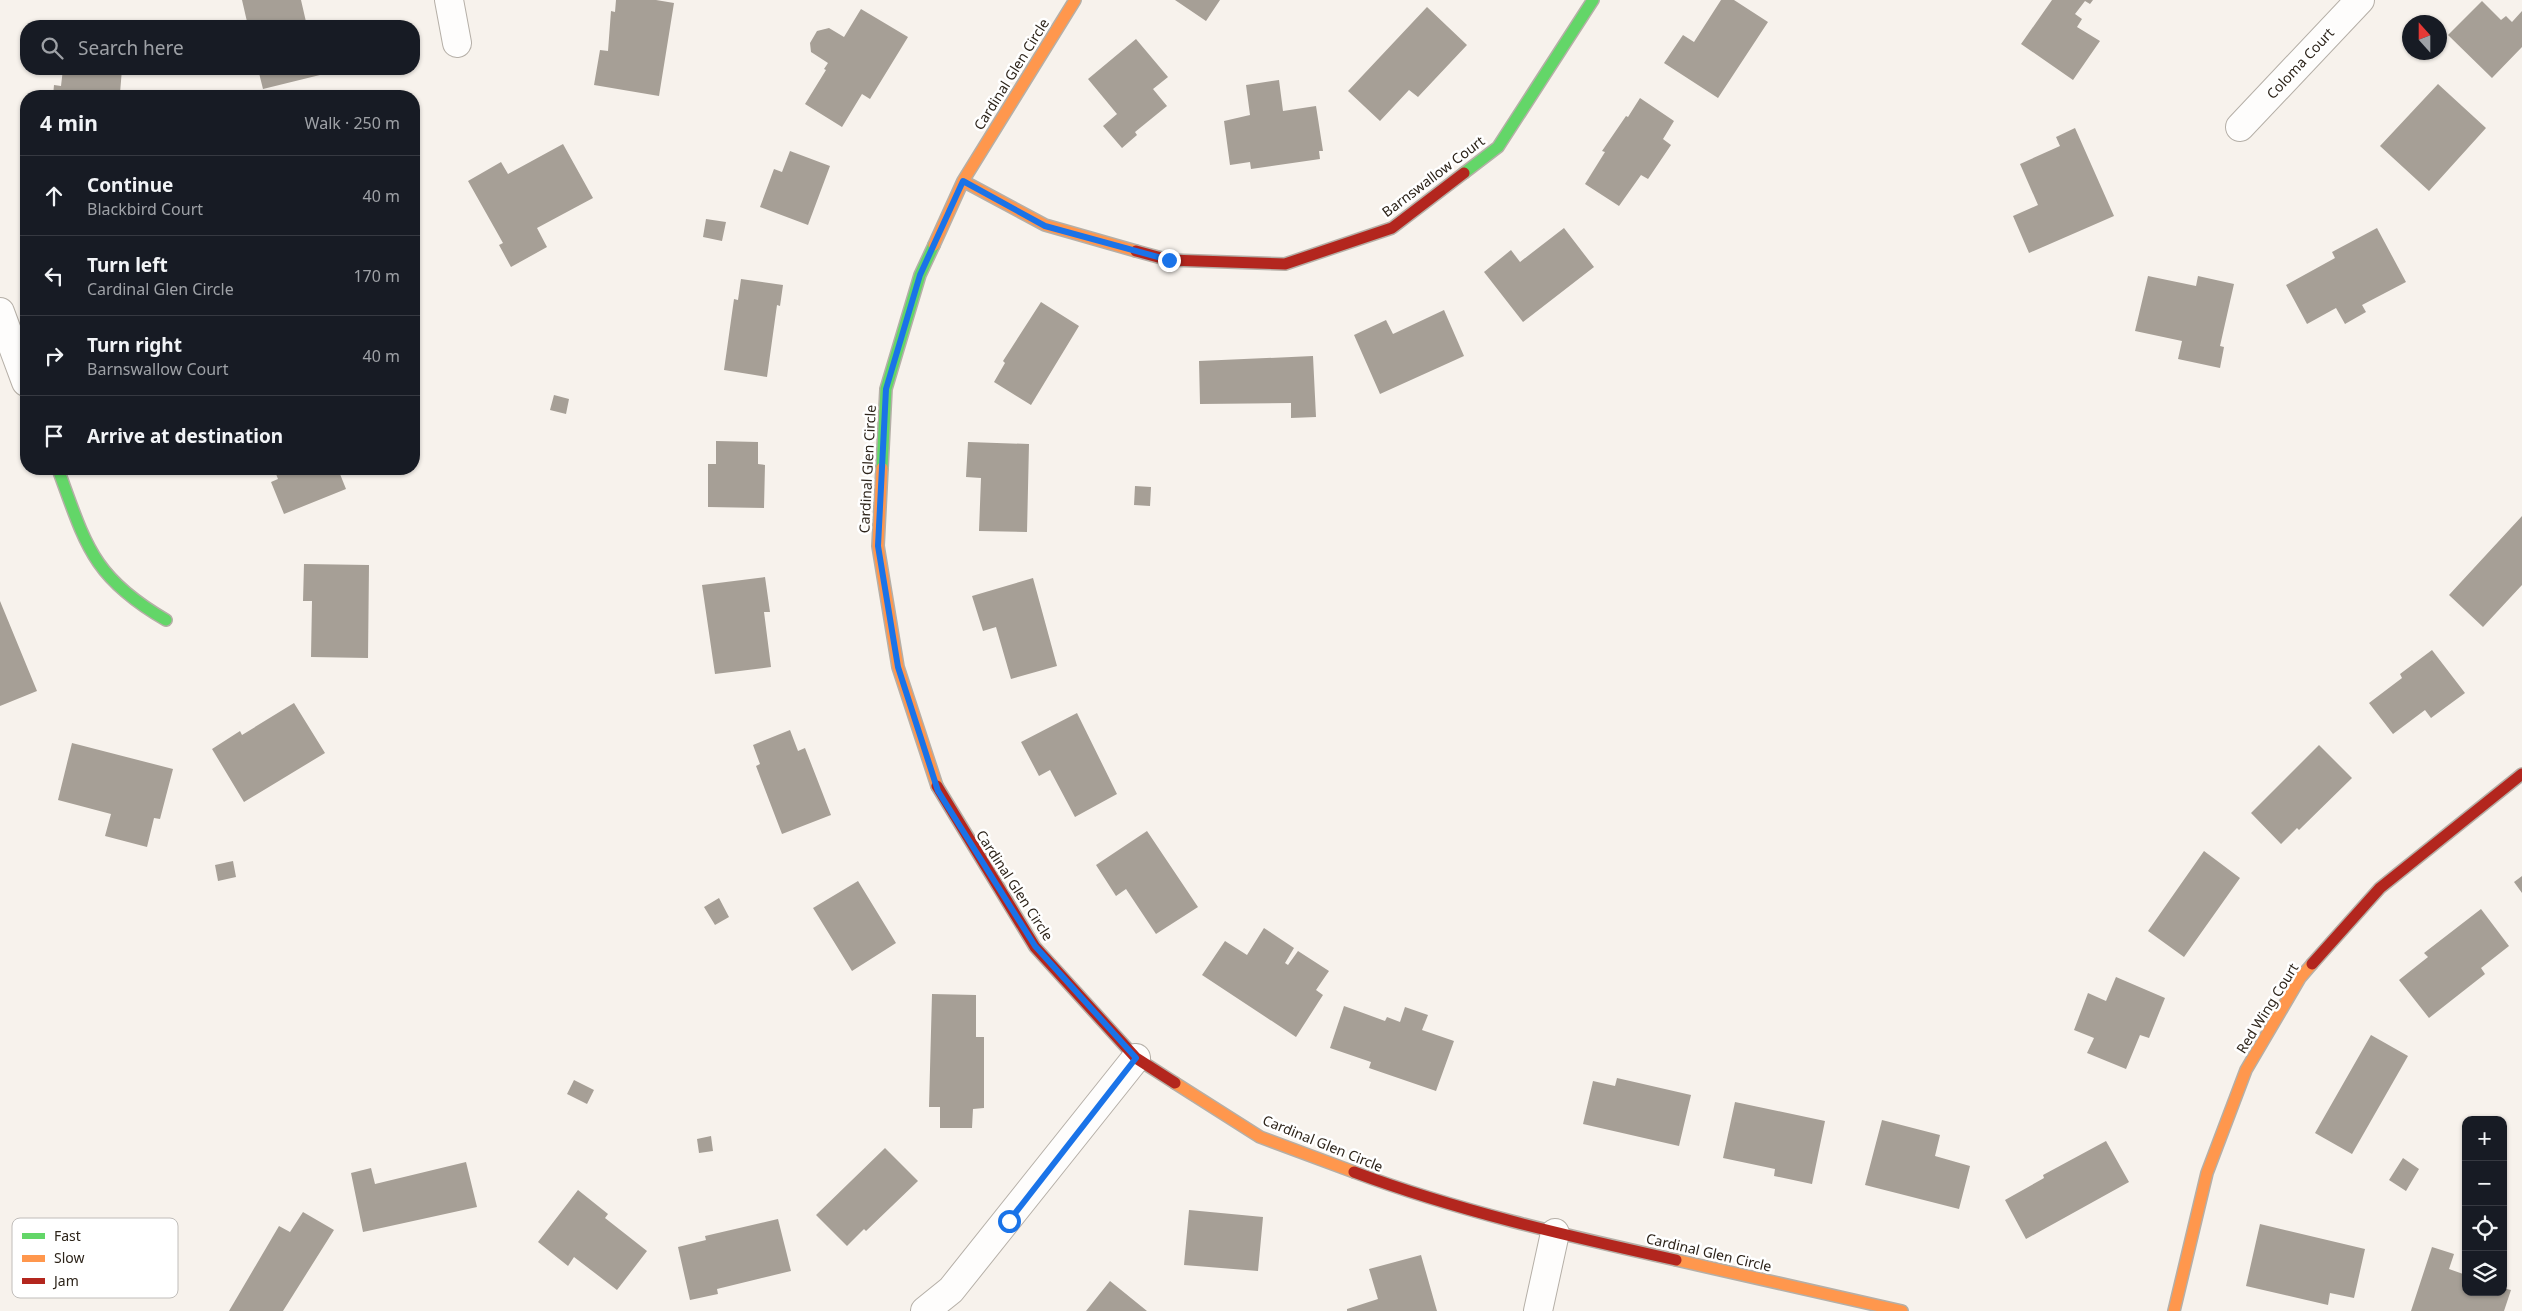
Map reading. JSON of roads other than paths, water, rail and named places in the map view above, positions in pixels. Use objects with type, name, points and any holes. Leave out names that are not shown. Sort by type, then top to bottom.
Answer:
[{"type":"street","points":[[449,0],[457,43]]},
{"type":"street","name":"Cardinal Glen Circle","points":[[1075,0],[963,181],[920,275],[886,389],[878,546],[898,667],[938,791],[1035,946],[1136,1058],[1260,1137],[1388,1185],[1555,1233],[1902,1311]]},
{"type":"street","name":"Barnswallow Court","points":[[963,181],[1045,226],[1169,260],[1286,264],[1392,228],[1498,147],[1593,0]]},
{"type":"street","name":"Coloma Court","points":[[2240,126],[2360,0]]},
{"type":"street","points":[[0,312],[20,366]]},
{"type":"street","points":[[60,475],[82,532],[102,570],[134,602],[166,620]]},
{"type":"street","name":"Red Wing Court","points":[[2174,1311],[2210,1165],[2246,1070],[2300,978],[2380,888],[2522,774]]},
{"type":"street","points":[[925,1311],[952,1290],[1136,1058]]},
{"type":"street","points":[[1538,1311],[1555,1233]]}]
